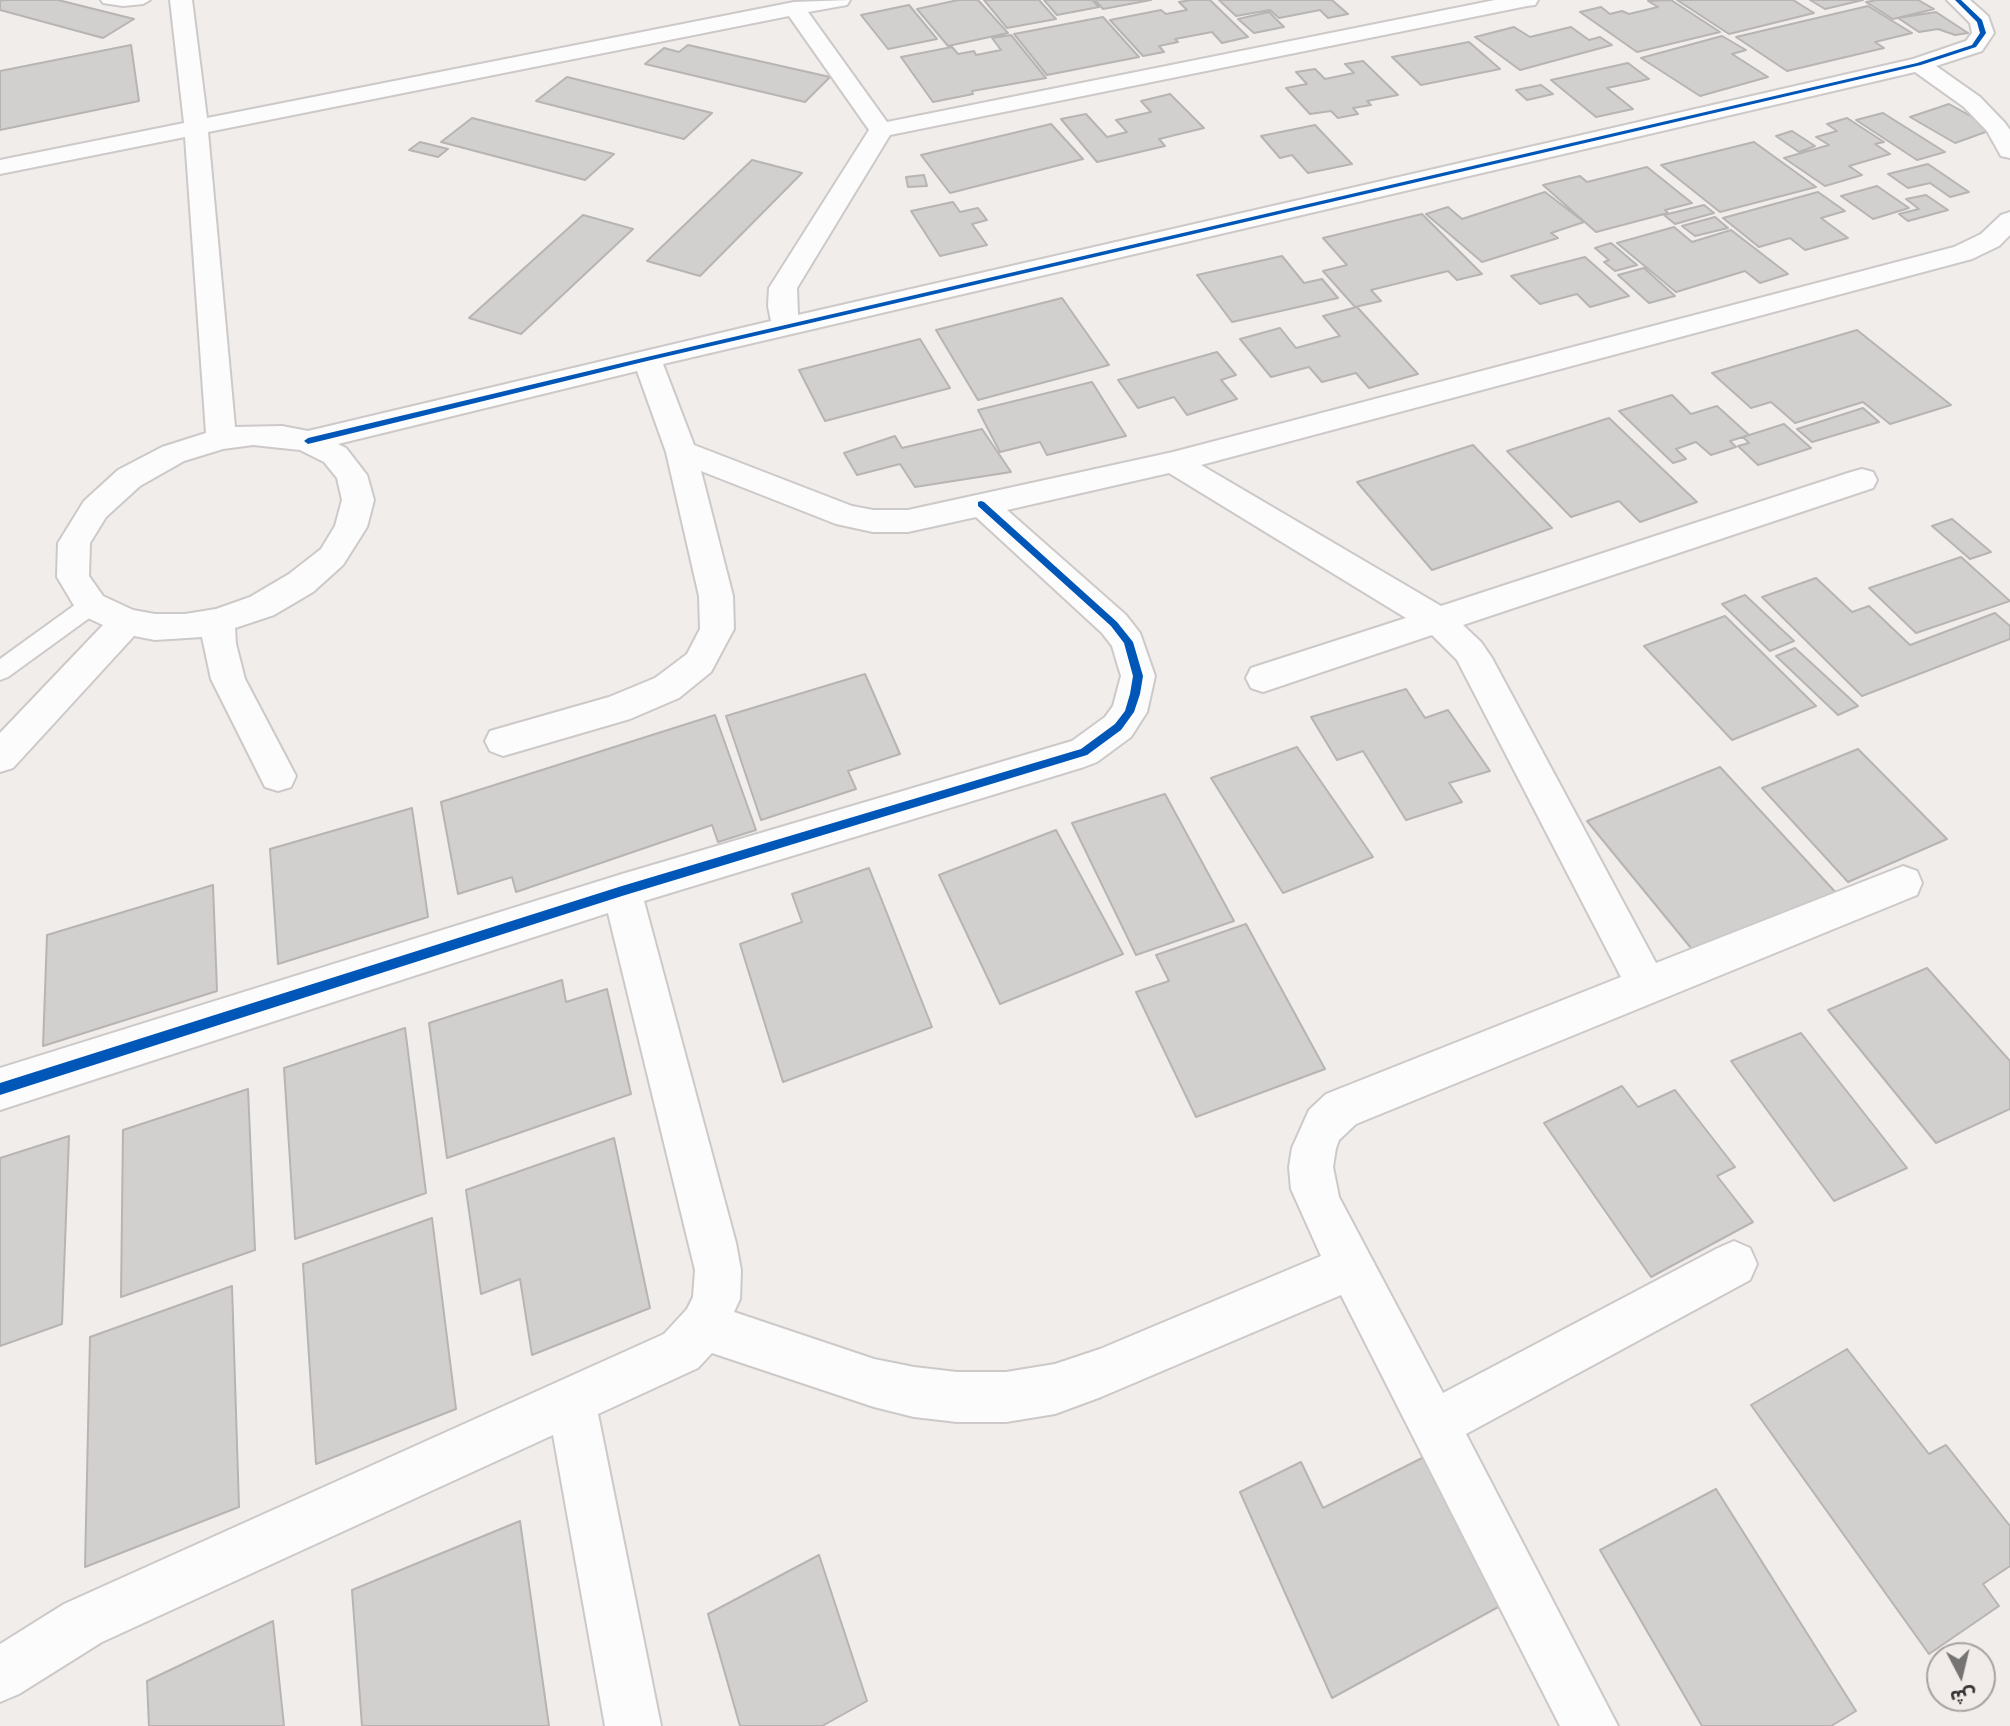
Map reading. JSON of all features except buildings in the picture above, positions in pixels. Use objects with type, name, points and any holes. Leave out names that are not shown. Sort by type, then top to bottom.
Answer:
[{"type":"street","points":[[181,0],[196,126],[221,439]]},
{"type":"street","points":[[0,167],[839,0]]},
{"type":"street","points":[[786,326],[782,306],[783,288],[881,130],[1527,0]]},
{"type":"street","points":[[308,442],[786,326],[1919,64],[1974,46],[1983,33],[1980,21],[1958,0]]},
{"type":"street","points":[[794,8],[881,130]]},
{"type":"street","points":[[1919,64],[1972,102],[1997,128],[2010,151]]},
{"type":"street","points":[[681,452],[847,516],[873,522],[908,521],[1172,462],[1963,253],[1990,240],[2010,220]]},
{"type":"street","points":[[503,741],[617,709],[667,688],[699,663],[717,629],[716,596],[681,452],[647,359]]},
{"type":"street","points":[[262,435],[308,442],[335,455],[352,474],[358,500],[351,527],[332,556],[302,583],[262,606],[218,621],[155,627],[127,622],[91,604],[73,577],[74,543],[94,509],[129,478],[173,454],[221,439],[262,435]]},
{"type":"street","points":[[1172,462],[1437,620],[1469,651],[1646,985]]},
{"type":"street","points":[[1263,678],[1862,480]]},
{"type":"street","points":[[0,1089],[622,891],[1084,752],[1118,727],[1129,712],[1138,676],[1128,642],[1114,624],[981,504]]},
{"type":"street","points":[[218,621],[219,644],[228,678],[278,776]]},
{"type":"street","points":[[0,757],[127,622]]},
{"type":"street","points":[[1590,1726],[1322,1210],[1314,1189],[1311,1167],[1314,1148],[1324,1125],[1341,1109],[1903,883]]},
{"type":"street","points":[[0,1675],[83,1623],[681,1351],[704,1326],[716,1299],[718,1270],[713,1243],[622,891]]},
{"type":"street","points":[[1433,1424],[1734,1264]]},
{"type":"street","points":[[704,1326],[874,1382],[915,1392],[957,1397],[1006,1396],[1055,1389],[1101,1373],[1351,1267]]},
{"type":"street","points":[[571,1400],[633,1726]]},
{"type":"lane","points":[[108,0],[143,0]]},
{"type":"lane","points":[[0,671],[91,604]]},
{"type":"cycle path","points":[[308,441],[647,359],[1919,64],[1974,46],[1983,33],[1980,21],[1958,0]]},
{"type":"cycle path","points":[[0,1089],[622,891],[1084,752],[1118,727],[1129,712],[1138,676],[1128,642],[1114,624],[981,504]]}]
